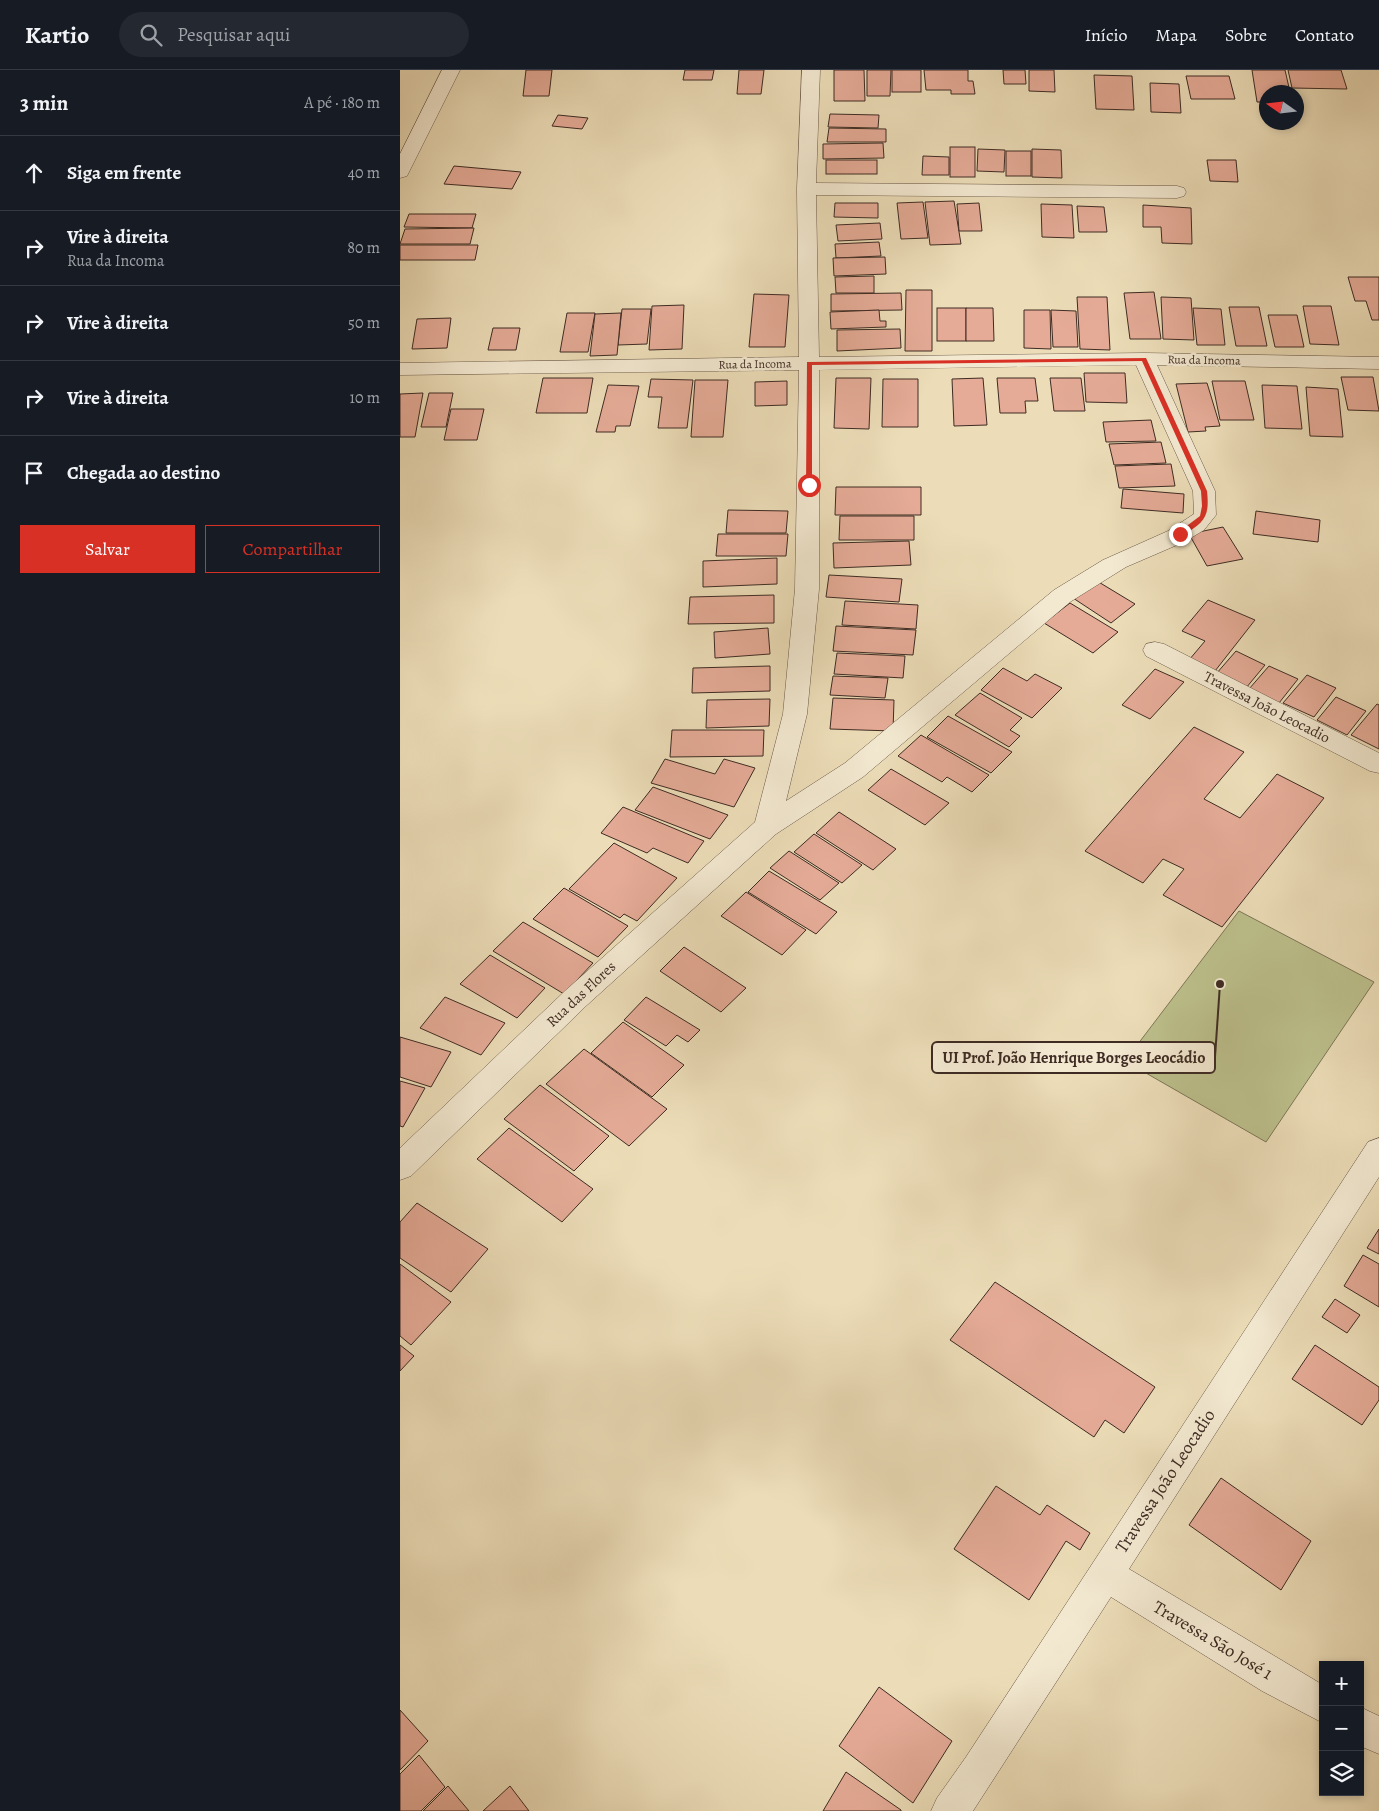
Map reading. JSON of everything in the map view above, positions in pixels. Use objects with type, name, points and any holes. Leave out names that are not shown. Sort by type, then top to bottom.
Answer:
[{"type":"street","points":[[400,172],[451,70]]},
{"type":"street","points":[[767,827],[795,714],[802,644],[809,535],[806,188],[812,70]]},
{"type":"street","points":[[806,188],[1177,192]]},
{"type":"street","name":"Rua da Incoma","points":[[400,369],[1144,359],[1379,363]]},
{"type":"street","name":"Rua das Flores","points":[[400,1167],[576,998],[767,827],[860,764],[1062,596],[1118,562],[1180,534],[1194,526],[1204,517],[1206,506],[1204,491],[1144,359]]},
{"type":"street","name":"Travessa João Leocadio","points":[[1155,650],[1379,764]]},
{"type":"street","name":"Travessa João Leocadio","points":[[950,1811],[979,1770],[1379,1151]]},
{"type":"street","name":"Travessa São José 1","points":[[1105,1574],[1275,1678],[1319,1702]]},
{"type":"street","points":[[1364,1728],[1379,1736]]},
{"type":"green space","points":[[1239,911],[1374,982],[1266,1142],[1125,1061]]},
{"type":"building","points":[[526,70],[552,70],[549,96],[523,96]]},
{"type":"building","points":[[685,70],[714,70],[712,80],[683,80]]},
{"type":"building","points":[[739,70],[764,70],[761,94],[737,94]]},
{"type":"building","points":[[834,70],[864,70],[865,101],[834,101]]},
{"type":"building","points":[[867,70],[891,70],[890,96],[867,96]]},
{"type":"building","points":[[892,70],[921,70],[921,92],[892,92]]},
{"type":"building","points":[[924,70],[968,70],[968,81],[973,81],[975,94],[951,94],[951,90],[926,90]]},
{"type":"building","points":[[1003,70],[1025,70],[1026,84],[1004,84]]},
{"type":"building","points":[[1029,70],[1054,70],[1055,92],[1029,91]]},
{"type":"building","points":[[1252,70],[1285,70],[1288,85],[1259,85],[1259,102],[1257,102]]},
{"type":"building","points":[[1288,70],[1341,70],[1347,89],[1304,88],[1304,85],[1291,85]]},
{"type":"building","points":[[1094,75],[1132,76],[1134,110],[1096,109]]},
{"type":"building","points":[[1186,76],[1229,76],[1235,99],[1191,99]]},
{"type":"building","points":[[1150,83],[1179,84],[1181,113],[1151,112]]},
{"type":"building","points":[[830,114],[879,115],[878,128],[828,127]]},
{"type":"building","points":[[558,115],[588,118],[582,129],[552,126]]},
{"type":"building","points":[[829,128],[886,129],[886,142],[827,142]]},
{"type":"building","points":[[883,143],[884,158],[823,159],[823,144]]},
{"type":"building","points":[[950,147],[975,147],[975,177],[950,177]]},
{"type":"building","points":[[978,149],[1005,150],[1004,172],[977,171]]},
{"type":"building","points":[[1032,149],[1061,150],[1062,178],[1032,177]]},
{"type":"building","points":[[1006,151],[1031,151],[1031,176],[1006,176]]},
{"type":"building","points":[[923,156],[949,157],[949,175],[922,175]]},
{"type":"building","points":[[826,160],[877,160],[877,174],[826,174]]},
{"type":"building","points":[[1207,160],[1236,160],[1238,182],[1210,181]]},
{"type":"building","points":[[454,166],[521,172],[512,189],[444,184]]},
{"type":"building","points":[[954,201],[961,244],[930,245],[925,202]]},
{"type":"building","points":[[923,202],[928,238],[901,239],[897,203]]},
{"type":"building","points":[[835,203],[878,203],[878,218],[834,217]]},
{"type":"building","points":[[979,203],[982,231],[959,231],[957,204]]},
{"type":"building","points":[[1041,204],[1072,205],[1074,238],[1042,237]]},
{"type":"building","points":[[1143,205],[1191,208],[1192,244],[1162,243],[1161,227],[1143,227]]},
{"type":"building","points":[[1077,206],[1104,207],[1107,232],[1079,232]]},
{"type":"building","points":[[409,214],[476,214],[472,228],[404,227]]},
{"type":"building","points":[[880,223],[882,239],[838,241],[836,225]]},
{"type":"building","points":[[474,228],[470,244],[400,244],[405,229]]},
{"type":"building","points":[[879,242],[881,256],[836,258],[835,244]]},
{"type":"building","points":[[400,245],[478,245],[475,260],[400,260]]},
{"type":"building","points":[[885,257],[886,274],[834,276],[833,258]]},
{"type":"building","points":[[874,276],[874,293],[836,293],[835,277]]},
{"type":"building","points":[[1348,277],[1379,277],[1379,320],[1372,320],[1366,301],[1355,301]]},
{"type":"building","points":[[906,290],[932,290],[932,351],[905,351]]},
{"type":"building","points":[[1154,292],[1161,339],[1130,339],[1124,293]]},
{"type":"building","points":[[901,293],[902,310],[831,311],[831,294]]},
{"type":"building","points":[[754,294],[789,295],[785,347],[749,347]]},
{"type":"building","points":[[1077,297],[1107,297],[1110,350],[1080,349]]},
{"type":"building","points":[[1161,297],[1191,298],[1194,340],[1163,339]]},
{"type":"building","points":[[684,305],[682,349],[649,350],[652,306]]},
{"type":"building","points":[[1303,306],[1331,306],[1339,345],[1310,344]]},
{"type":"building","points":[[1229,307],[1259,307],[1267,346],[1236,346]]},
{"type":"building","points":[[937,308],[966,308],[966,341],[937,341]]},
{"type":"building","points":[[966,308],[993,308],[994,341],[966,341]]},
{"type":"building","points":[[1193,308],[1221,309],[1225,345],[1197,345]]},
{"type":"building","points":[[622,309],[651,309],[647,344],[618,345]]},
{"type":"building","points":[[879,310],[880,321],[886,321],[886,327],[831,329],[830,312]]},
{"type":"building","points":[[1024,310],[1050,310],[1051,349],[1024,348]]},
{"type":"building","points":[[1051,310],[1076,311],[1078,347],[1053,347]]},
{"type":"building","points":[[567,313],[595,313],[588,352],[560,352]]},
{"type":"building","points":[[621,313],[617,355],[590,356],[595,314]]},
{"type":"building","points":[[1268,315],[1297,315],[1304,347],[1275,347]]},
{"type":"building","points":[[451,318],[447,348],[412,349],[417,319]]},
{"type":"building","points":[[493,328],[520,328],[516,350],[488,350]]},
{"type":"building","points":[[900,329],[901,348],[837,351],[837,330]]},
{"type":"building","points":[[1084,373],[1125,373],[1127,403],[1086,402]]},
{"type":"building","points":[[1341,377],[1373,377],[1379,411],[1348,410]]},
{"type":"building","points":[[543,378],[593,378],[587,413],[536,413]]},
{"type":"building","points":[[836,378],[871,378],[869,429],[834,428]]},
{"type":"building","points":[[983,378],[987,425],[954,426],[952,379]]},
{"type":"building","points":[[997,378],[1035,378],[1038,401],[1025,401],[1026,413],[1000,413]]},
{"type":"building","points":[[1050,378],[1081,378],[1085,411],[1054,411]]},
{"type":"building","points":[[651,379],[693,380],[687,428],[658,428],[662,397],[648,397]]},
{"type":"building","points":[[883,379],[918,379],[918,427],[882,427]]},
{"type":"building","points":[[695,380],[728,380],[723,437],[691,437]]},
{"type":"building","points":[[787,381],[787,405],[755,406],[755,382]]},
{"type":"building","points":[[1212,381],[1245,381],[1254,420],[1220,420]]},
{"type":"building","points":[[1207,383],[1220,426],[1205,427],[1206,431],[1188,432],[1176,384]]},
{"type":"building","points":[[608,385],[639,386],[630,426],[616,426],[615,432],[596,432]]},
{"type":"building","points":[[1262,385],[1297,386],[1302,429],[1265,428]]},
{"type":"building","points":[[1306,387],[1338,389],[1343,437],[1310,436]]},
{"type":"building","points":[[423,393],[415,437],[400,437],[400,394]]},
{"type":"building","points":[[429,393],[453,393],[446,427],[421,427]]},
{"type":"building","points":[[451,409],[484,409],[477,440],[444,440]]},
{"type":"building","points":[[1151,420],[1156,441],[1106,442],[1103,422]]},
{"type":"building","points":[[1161,442],[1166,463],[1114,465],[1109,444]]},
{"type":"building","points":[[1171,464],[1175,486],[1119,488],[1115,466]]},
{"type":"building","points":[[836,487],[921,487],[921,515],[835,515]]},
{"type":"building","points":[[1123,489],[1184,494],[1183,513],[1121,508]]},
{"type":"building","points":[[728,510],[788,511],[786,533],[726,533]]},
{"type":"building","points":[[1256,511],[1320,520],[1318,542],[1253,534]]},
{"type":"building","points":[[840,516],[914,516],[914,540],[839,540]]},
{"type":"building","points":[[1223,527],[1243,559],[1207,566],[1189,534]]},
{"type":"building","points":[[718,534],[788,534],[786,556],[716,556]]},
{"type":"building","points":[[909,541],[911,565],[834,568],[833,543]]},
{"type":"building","points":[[777,558],[777,584],[703,587],[703,561]]},
{"type":"building","points":[[829,575],[902,579],[899,602],[826,597]]},
{"type":"building","points":[[1097,581],[1135,604],[1111,623],[1073,598]]},
{"type":"building","points":[[774,595],[774,623],[688,624],[690,597]]},
{"type":"building","points":[[1208,600],[1255,620],[1215,671],[1189,660],[1205,641],[1182,631]]},
{"type":"building","points":[[845,601],[918,605],[916,629],[842,625]]},
{"type":"building","points":[[1070,603],[1118,632],[1093,653],[1044,623]]},
{"type":"building","points":[[836,626],[916,630],[913,655],[833,651]]},
{"type":"building","points":[[768,628],[770,654],[715,658],[714,632]]},
{"type":"building","points":[[1236,651],[1265,665],[1246,688],[1216,674]]},
{"type":"building","points":[[837,653],[905,656],[903,678],[834,674]]},
{"type":"building","points":[[770,666],[770,691],[692,693],[693,668]]},
{"type":"building","points":[[1269,666],[1298,679],[1279,703],[1249,689]]},
{"type":"building","points":[[1003,668],[1027,681],[1035,674],[1062,688],[1032,718],[981,690]]},
{"type":"building","points":[[1155,669],[1184,682],[1150,719],[1122,705]]},
{"type":"building","points":[[1307,675],[1336,688],[1314,717],[1283,703]]},
{"type":"building","points":[[833,676],[888,678],[885,698],[830,695]]},
{"type":"building","points":[[980,693],[1022,718],[1010,730],[1020,736],[1009,747],[955,715]]},
{"type":"building","points":[[1336,697],[1366,711],[1347,735],[1317,720]]},
{"type":"building","points":[[833,698],[894,700],[893,731],[830,729]]},
{"type":"building","points":[[770,699],[769,726],[706,728],[707,700]]},
{"type":"building","points":[[1377,704],[1379,705],[1379,749],[1351,735]]},
{"type":"building","points":[[948,716],[1012,752],[991,773],[927,737]]},
{"type":"building","points":[[1194,727],[1244,752],[1204,799],[1240,818],[1277,774],[1324,798],[1222,927],[1163,895],[1184,869],[1163,859],[1143,883],[1085,851]]},
{"type":"building","points":[[672,730],[764,730],[763,756],[670,757]]},
{"type":"building","points":[[921,735],[989,775],[972,792],[947,777],[942,782],[898,756]]},
{"type":"building","points":[[665,759],[715,774],[724,759],[755,768],[734,807],[651,783]]},
{"type":"building","points":[[891,769],[949,803],[925,825],[868,790]]},
{"type":"building","points":[[653,787],[728,815],[710,839],[635,810]]},
{"type":"building","points":[[623,807],[704,841],[688,863],[653,848],[647,853],[601,833]]},
{"type":"building","points":[[839,812],[896,849],[873,870],[816,833]]},
{"type":"building","points":[[814,834],[862,865],[842,883],[794,852]]},
{"type":"building","points":[[614,843],[677,878],[637,921],[624,914],[620,918],[569,889]]},
{"type":"building","points":[[789,851],[839,883],[820,900],[770,868]]},
{"type":"building","points":[[769,871],[837,912],[816,934],[748,892]]},
{"type":"building","points":[[564,888],[628,926],[598,957],[533,919]]},
{"type":"building","points":[[746,892],[806,930],[782,955],[721,916]]},
{"type":"building","points":[[523,922],[593,963],[564,994],[493,951]]},
{"type":"building","points":[[684,947],[746,988],[721,1012],[660,971]]},
{"type":"building","points":[[490,955],[545,988],[517,1018],[460,984]]},
{"type":"building","points":[[445,997],[505,1023],[481,1055],[420,1028]]},
{"type":"building","points":[[646,997],[700,1030],[688,1042],[677,1035],[666,1046],[624,1020]]},
{"type":"building","points":[[623,1022],[684,1065],[652,1097],[591,1053]]},
{"type":"building","points":[[400,1037],[451,1052],[431,1087],[400,1077]]},
{"type":"building","points":[[584,1049],[667,1109],[629,1146],[546,1084]]},
{"type":"building","points":[[400,1081],[425,1088],[403,1127],[400,1126]]},
{"type":"building","points":[[540,1085],[609,1136],[574,1171],[504,1119]]},
{"type":"building","points":[[509,1128],[593,1189],[562,1222],[477,1159]]},
{"type":"building","points":[[417,1203],[488,1249],[451,1292],[400,1258],[400,1222]]},
{"type":"building","points":[[1379,1229],[1379,1254],[1367,1248]]},
{"type":"building","points":[[1363,1255],[1379,1264],[1379,1307],[1344,1286]]},
{"type":"building","points":[[400,1264],[451,1302],[411,1345],[400,1336]]},
{"type":"building","points":[[995,1282],[1155,1387],[1124,1433],[1105,1420],[1094,1437],[950,1340]]},
{"type":"building","points":[[1335,1299],[1360,1315],[1347,1333],[1322,1317]]},
{"type":"building","points":[[400,1345],[414,1356],[400,1371]]},
{"type":"building","points":[[1315,1345],[1379,1387],[1379,1400],[1362,1425],[1292,1379]]},
{"type":"building","points":[[1221,1478],[1311,1541],[1281,1590],[1189,1525]]},
{"type":"building","points":[[996,1486],[1040,1515],[1047,1505],[1090,1533],[1080,1550],[1066,1541],[1029,1600],[954,1549]]},
{"type":"building","points":[[879,1687],[952,1741],[913,1803],[839,1746]]},
{"type":"building","points":[[400,1710],[428,1741],[400,1770]]},
{"type":"building","points":[[419,1755],[445,1787],[421,1811],[400,1811],[400,1774]]},
{"type":"building","points":[[846,1772],[901,1810],[901,1811],[823,1811]]},
{"type":"building","points":[[448,1786],[469,1811],[423,1811]]},
{"type":"building","points":[[510,1786],[529,1811],[483,1811]]},
{"type":"place","name":"UI Prof. João Henrique Borges Leocádio","points":[[1220,984]]},
{"type":"route","points":[[809,485],[809,363],[1144,359],[1204,491],[1206,506],[1204,517],[1194,526],[1180,534]]}]
